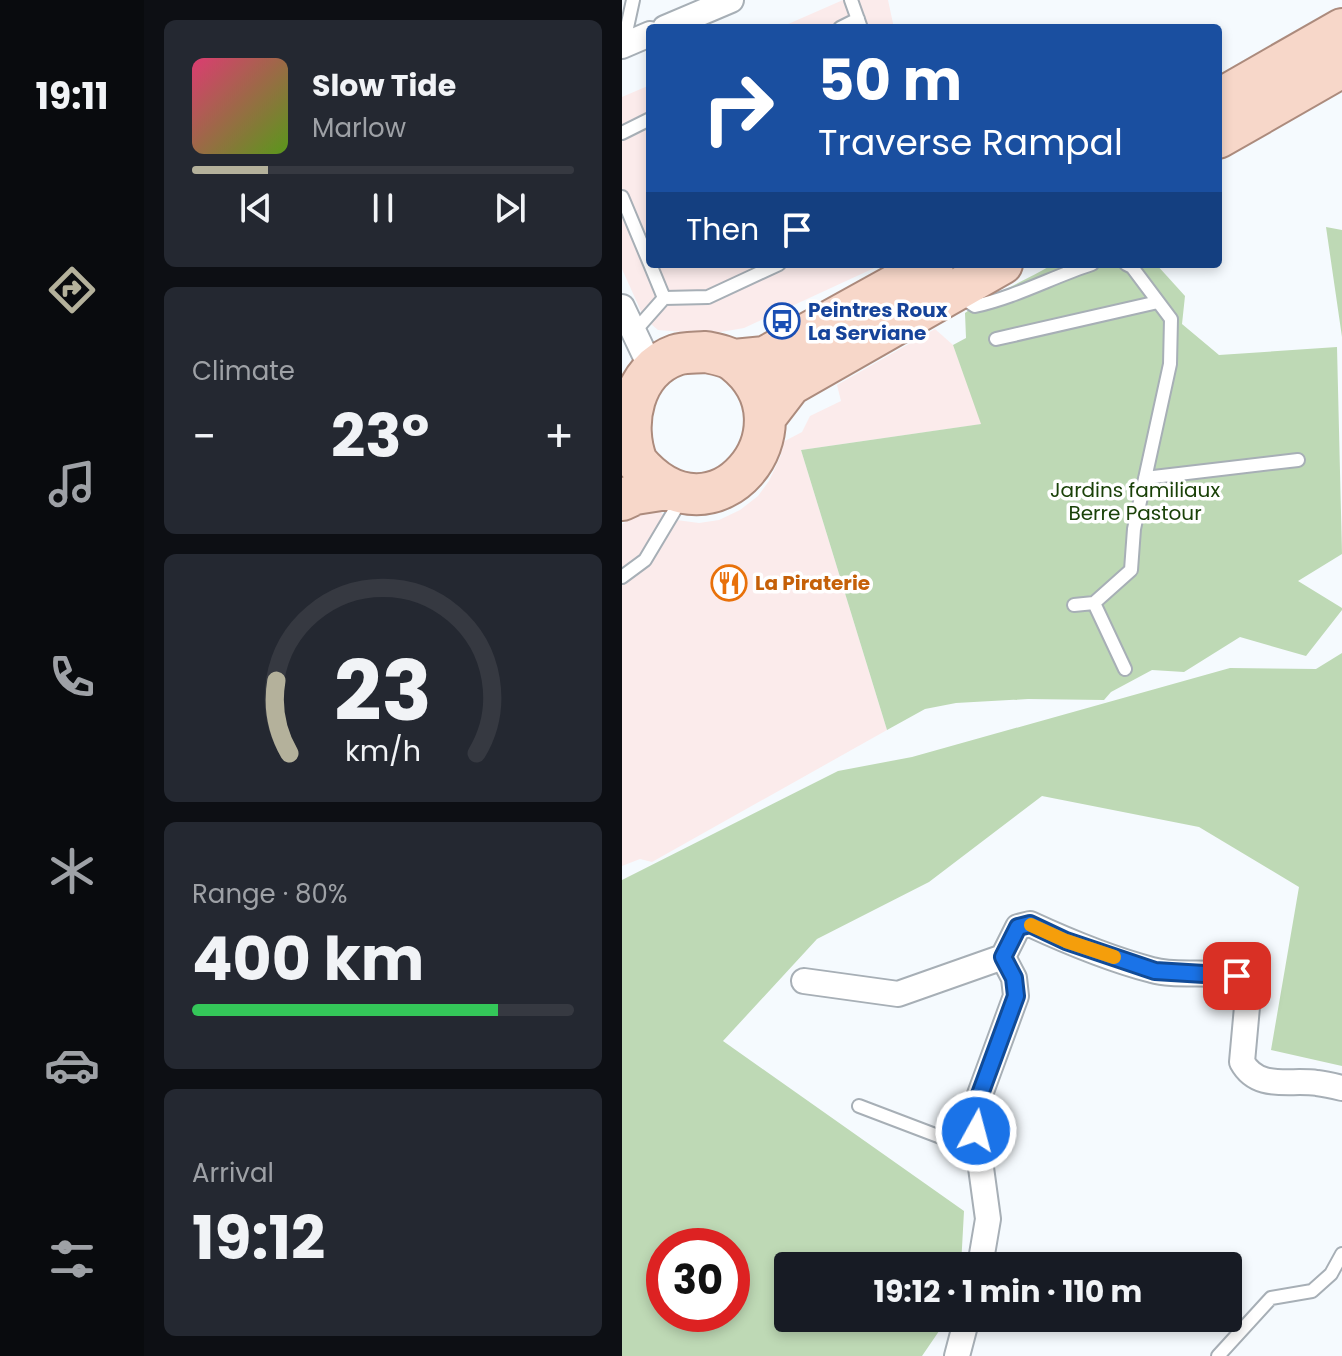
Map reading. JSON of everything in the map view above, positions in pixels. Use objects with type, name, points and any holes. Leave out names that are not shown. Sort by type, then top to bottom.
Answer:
[{"type":"main road","points":[[1222,98],[1342,29]]},
{"type":"main road","points":[[1222,136],[1326,82]]},
{"type":"main road","points":[[675,492],[649,476],[633,459],[622,437],[623,411],[634,387],[651,368],[677,355],[706,352],[734,360],[765,357],[944,278],[985,268]]},
{"type":"main road","points":[[622,500],[635,494],[703,494],[728,487],[751,464],[763,440],[767,415],[790,385],[944,278]]},
{"type":"main road","points":[[734,360],[755,385],[767,415]]},
{"type":"street","points":[[674,24],[731,0]]},
{"type":"street","points":[[623,46],[646,36]]},
{"type":"street","points":[[622,307],[651,368]]},
{"type":"street","points":[[804,981],[898,994],[1003,957],[1018,927],[1030,924],[1066,941],[1155,971],[1237,976],[1249,985],[1242,1062],[1248,1072],[1270,1083],[1316,1082],[1342,1088]]},
{"type":"street","points":[[982,1252],[988,1219],[976,1131],[979,1097],[1016,996],[1014,978],[1003,957]]},
{"type":"street","points":[[957,1356],[963,1332]]},
{"type":"lane","points":[[623,46],[633,0]]},
{"type":"lane","points":[[851,0],[859,24]]},
{"type":"lane","points":[[622,133],[646,121]]},
{"type":"lane","points":[[622,197],[646,254]]},
{"type":"lane","points":[[652,268],[664,298]]},
{"type":"lane","points":[[634,332],[664,298],[708,297],[770,268]]},
{"type":"lane","points":[[944,278],[975,306],[1009,298],[1080,268]]},
{"type":"lane","points":[[1074,605],[1094,603],[1131,570],[1134,529],[1170,364],[1171,319],[1133,268]]},
{"type":"lane","points":[[996,339],[1158,302]]},
{"type":"lane","points":[[1145,478],[1298,460]]},
{"type":"lane","points":[[622,577],[645,560],[675,492]]},
{"type":"lane","points":[[1094,603],[1125,669]]},
{"type":"lane","points":[[859,1106],[980,1152]]},
{"type":"lane","points":[[1218,1356],[1271,1298],[1312,1291],[1331,1274],[1342,1254]]},
{"type":"shaded area","points":[[843,0],[888,0],[893,24],[788,24]]},
{"type":"shaded area","points":[[646,87],[646,268],[874,268],[744,328],[709,334],[658,330],[644,318],[622,269],[622,97]]},
{"type":"shaded area","points":[[935,329],[953,345],[982,424],[801,450],[887,730],[652,862],[640,859],[622,866],[622,524],[653,506],[669,519],[699,523],[719,520],[740,510],[758,496],[769,481],[781,455],[781,443],[802,432],[810,416],[841,401],[837,385]]},
{"type":"green space","points":[[1326,227],[1342,230],[1342,337]]},
{"type":"green space","name":"Jardins familiaux Berre Pastour","points":[[1046,268],[1160,268],[1185,296],[1182,324],[1219,355],[1337,347],[1342,554],[1298,581],[1342,610],[1306,656],[1240,637],[1184,672],[1152,670],[1111,692],[1104,700],[1028,699],[956,703],[925,709],[887,730],[801,450],[981,424],[953,345],[966,338],[965,313]]},
{"type":"green space","points":[[1342,653],[1342,1066],[1271,1050],[1299,887],[1199,827],[1042,796],[929,882],[817,939],[723,1041],[964,1211],[962,1252],[774,1252],[774,1332],[938,1332],[922,1356],[622,1356],[622,880],[838,771],[912,757],[1230,668],[1316,669]]},
{"type":"slow traffic","points":[[1031,925],[1114,957]]},
{"type":"place","name":"Peintres Roux La Serviane","points":[[782,321]]},
{"type":"place","name":"La Piraterie","points":[[729,583]]},
{"type":"route","points":[[976,1131],[979,1097],[1016,996],[1014,978],[1003,957],[1018,927],[1030,924],[1066,941],[1155,971],[1237,976]]}]
